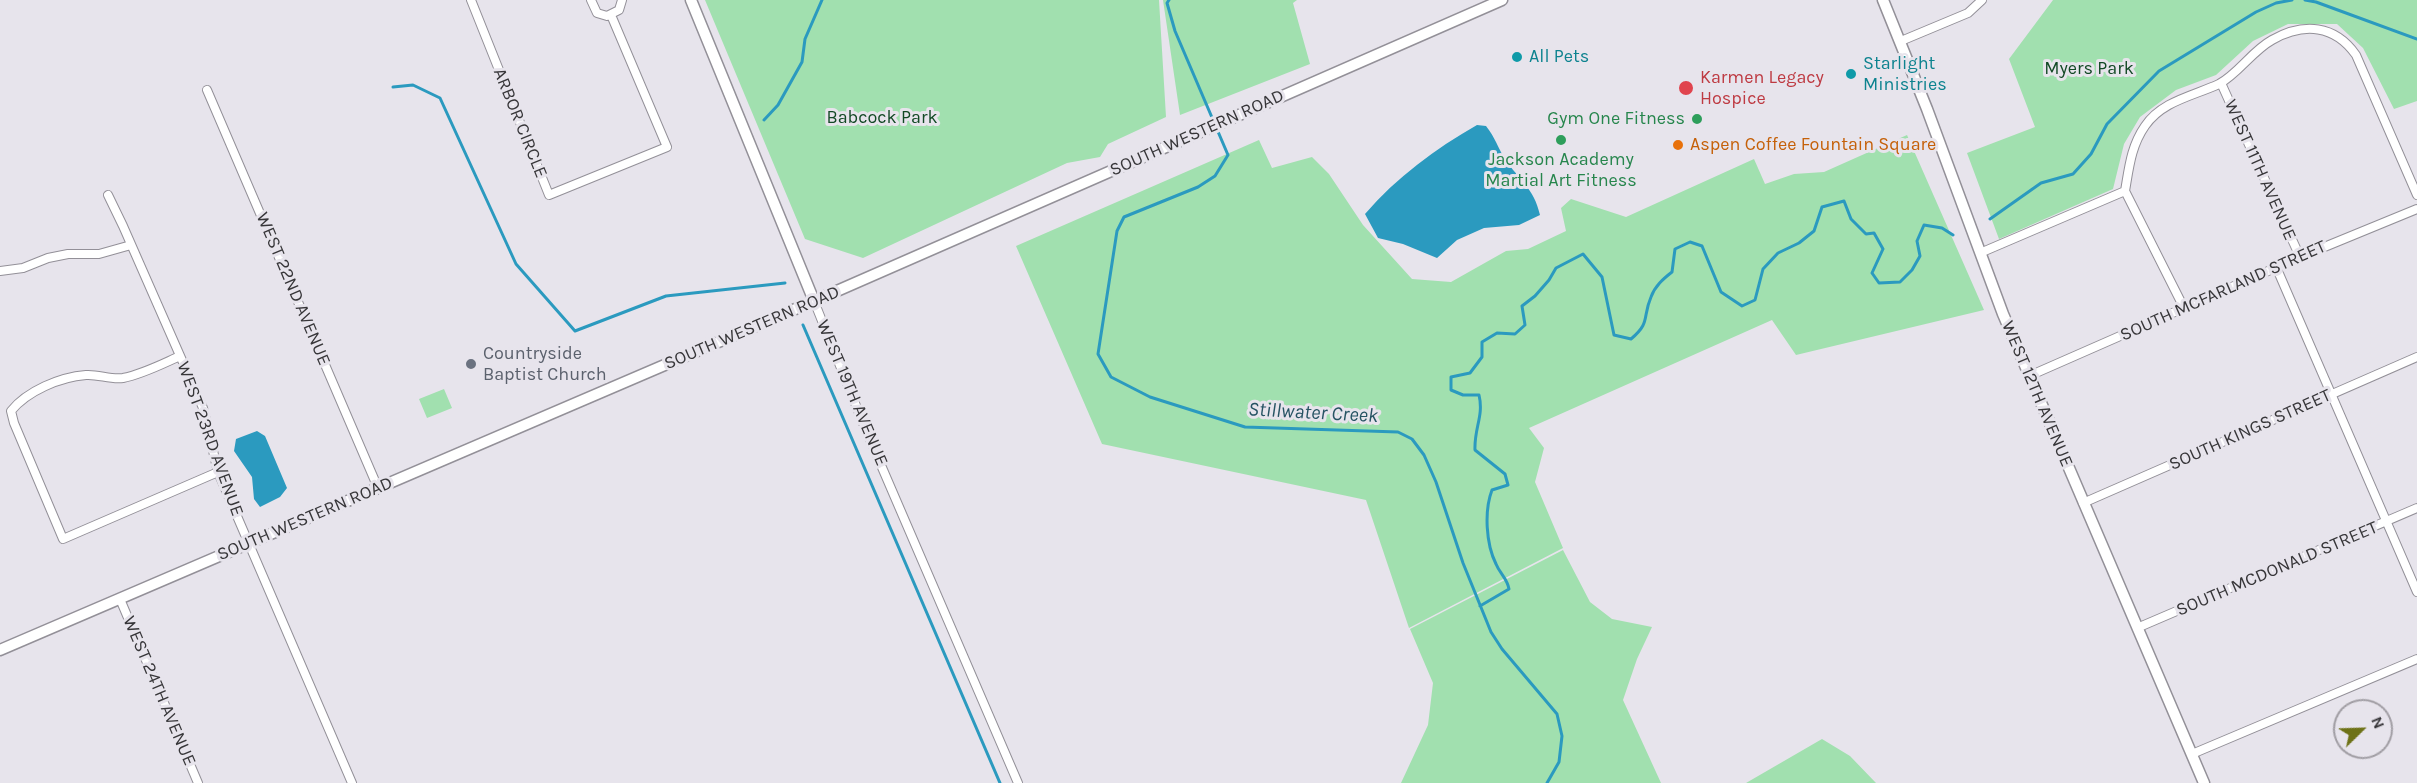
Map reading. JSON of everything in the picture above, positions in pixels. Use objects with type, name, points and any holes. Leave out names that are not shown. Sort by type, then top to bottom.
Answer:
[{"type":"main road","name":"WEST 19TH AVENUE","points":[[691,0],[814,301]]},
{"type":"main road","name":"SOUTH WESTERN ROAD","points":[[0,650],[814,301],[1502,0]]},
{"type":"main road","name":"WEST 12TH AVENUE","points":[[1883,0],[1901,41],[1980,254],[2029,376],[2204,783]]},
{"type":"street","name":"ARBOR CIRCLE","points":[[471,0],[549,195],[667,147],[611,15]]},
{"type":"street","points":[[591,0],[591,5],[597,13],[611,15],[619,10],[622,0]]},
{"type":"street","points":[[1901,41],[1968,13],[1982,0]]},
{"type":"street","points":[[2184,308],[2126,191],[2134,143],[2146,124],[2170,103],[2221,83],[2272,40],[2289,33],[2312,29],[2336,34],[2347,42],[2356,55],[2417,195]]},
{"type":"street","name":"WEST 11TH AVENUE","points":[[2221,83],[2300,257]]},
{"type":"street","name":"WEST 22ND AVENUE","points":[[207,90],[378,488]]},
{"type":"street","points":[[1980,254],[2126,191]]},
{"type":"street","name":"WEST 23RD AVENUE","points":[[108,195],[203,408],[218,472],[352,783]]},
{"type":"street","name":"SOUTH MCFARLAND STREET","points":[[2029,376],[2300,257],[2416,211]]},
{"type":"street","points":[[0,271],[7,272],[23,268],[48,258],[68,254],[99,254],[131,245]]},
{"type":"street","name":"WEST 11TH AVENUE","points":[[2277,268],[2417,592]]},
{"type":"street","name":"WEST 19TH AVENUE","points":[[814,301],[865,428],[1018,783]]},
{"type":"street","points":[[180,356],[121,378],[87,375],[67,378],[34,392],[18,402],[11,411],[14,423],[63,539],[218,472]]},
{"type":"street","name":"SOUTH KINGS STREET","points":[[2084,503],[2417,357]]},
{"type":"street","name":"SOUTH MCDONALD STREET","points":[[2137,628],[2417,508]]},
{"type":"street","name":"WEST 24TH AVENUE","points":[[120,599],[198,783]]},
{"type":"street","points":[[2192,754],[2417,659]]},
{"type":"green space","name":"Babcock Park","points":[[705,0],[1159,0],[1166,117],[1108,144],[1100,157],[1067,163],[863,258],[805,239]]},
{"type":"green space","points":[[1163,0],[1297,0],[1293,3],[1310,64],[1180,115]]},
{"type":"green space","name":"Myers Park","points":[[2053,0],[2417,0],[2417,101],[2394,109],[2363,48],[2337,24],[2288,24],[2253,41],[2216,75],[2176,90],[2140,117],[2124,144],[2113,189],[1999,239],[1967,153],[2035,127],[2009,59]]},
{"type":"green space","points":[[1907,135],[1984,310],[1796,355],[1772,320],[1529,428],[1544,448],[1535,482],[1563,548],[1409,628],[1366,500],[1102,444],[1016,246],[1259,140],[1272,168],[1312,157],[1329,174],[1363,225],[1412,279],[1451,282],[1506,251],[1528,249],[1566,231],[1561,208],[1571,199],[1626,217],[1754,159],[1765,184],[1794,174],[1824,172]]},
{"type":"green space","points":[[444,389],[452,408],[427,418],[419,399]]},
{"type":"green space","points":[[1563,550],[1590,602],[1612,619],[1652,627],[1637,659],[1623,700],[1661,783],[1401,783],[1428,725],[1433,683],[1410,629]]},
{"type":"green space","points":[[1822,739],[1850,756],[1876,783],[1746,783]]},
{"type":"water","points":[[1477,125],[1486,126],[1489,130],[1505,159],[1530,191],[1540,215],[1519,225],[1484,228],[1457,240],[1437,258],[1403,244],[1378,238],[1365,214],[1417,165]]},
{"type":"water","points":[[257,431],[265,436],[287,488],[280,497],[260,507],[254,499],[252,477],[234,451],[236,439]]},
{"type":"waterway","points":[[764,120],[778,105],[802,62],[805,39],[822,0]]},
{"type":"waterway","name":"Stillwater Creek","points":[[1169,0],[1167,3],[1175,31],[1228,155],[1215,176],[1198,187],[1124,217],[1117,231],[1098,354],[1111,377],[1150,397],[1245,427],[1398,432],[1412,439],[1424,455],[1436,482],[1463,563],[1491,632],[1502,649],[1557,714],[1562,736],[1559,762],[1547,783]]},
{"type":"waterway","points":[[1990,219],[2041,183],[2073,174],[2091,154],[2107,124],[2159,71],[2256,12],[2276,3],[2292,0]]},
{"type":"waterway","points":[[2305,0],[2417,39]]},
{"type":"waterway","points":[[393,87],[413,85],[440,98],[516,264],[575,331],[666,296],[785,283]]},
{"type":"waterway","points":[[1480,606],[1509,589],[1490,547],[1487,517],[1492,490],[1508,485],[1505,474],[1475,450],[1480,409],[1479,395],[1463,395],[1451,390],[1451,377],[1470,373],[1482,357],[1482,342],[1497,333],[1515,334],[1525,325],[1522,306],[1535,296],[1556,268],[1583,254],[1602,277],[1614,335],[1631,339],[1644,324],[1648,304],[1655,289],[1672,272],[1675,249],[1690,242],[1702,246],[1721,292],[1742,306],[1755,300],[1763,269],[1778,253],[1799,243],[1814,231],[1822,207],[1844,201],[1851,219],[1866,234],[1874,233],[1883,249],[1872,273],[1879,283],[1900,282],[1912,270],[1920,256],[1917,241],[1924,225],[1942,228],[1953,235]]},
{"type":"waterway","points":[[803,325],[1000,783]]},
{"type":"place","name":"All Pets","points":[[1517,57]]},
{"type":"place","name":"Starlight Ministries","points":[[1851,74]]},
{"type":"place","name":"Karmen Legacy Hospice","points":[[1686,88]]},
{"type":"place","name":"Gym One Fitness","points":[[1697,119]]},
{"type":"place","name":"Jackson Academy Martial Art Fitness","points":[[1561,140]]},
{"type":"place","name":"Aspen Coffee Fountain Square","points":[[1678,145]]},
{"type":"place","name":"Countryside Baptist Church","points":[[471,364]]}]
